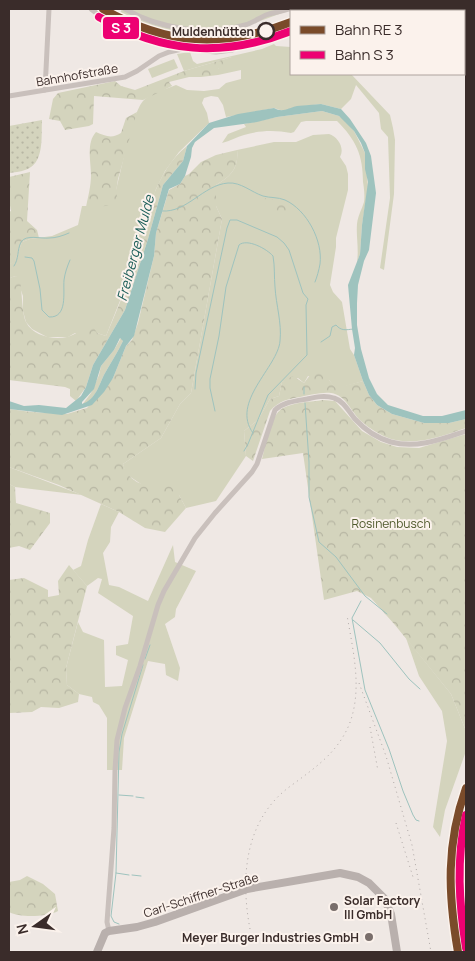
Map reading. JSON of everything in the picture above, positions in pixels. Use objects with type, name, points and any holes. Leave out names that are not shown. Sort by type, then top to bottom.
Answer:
[{"type":"main road","name":"Carl-Schiffner-Straße","points":[[109,931],[155,922],[247,889],[340,873],[358,877],[369,882],[384,898],[391,914],[397,952]]},
{"type":"main road","points":[[97,952],[105,933],[109,931]]},
{"type":"street","points":[[45,90],[49,9]]},
{"type":"street","points":[[91,9],[111,24],[133,35],[182,49]]},
{"type":"street","points":[[125,9],[145,18],[169,25],[211,29],[245,25],[266,15],[289,9]]},
{"type":"street","name":"Bahnhofstraße","points":[[9,96],[125,77],[159,56],[182,49],[216,52],[232,50]]},
{"type":"street","points":[[109,931],[107,922],[114,828],[116,756],[125,708],[164,591],[195,538],[252,472],[274,410],[287,403],[323,396],[332,397],[342,402],[368,432],[390,442],[406,444],[425,443],[466,431]]},
{"type":"green space","points":[[122,9],[293,9],[252,24],[194,30],[192,35],[150,26],[120,13]]},
{"type":"green space","points":[[274,44],[276,46],[290,47],[290,75],[352,75],[390,115],[395,140],[394,194],[384,270],[380,268],[390,198],[388,137],[381,129],[379,113],[356,85],[351,99],[341,109],[321,104],[295,107],[283,111],[274,108],[226,117],[223,105],[218,97],[211,96],[204,98],[202,103],[209,123],[179,152],[165,171],[156,189],[129,278],[106,336],[97,333],[75,333],[68,337],[47,337],[32,329],[26,322],[23,311],[23,296],[16,276],[9,278],[9,265],[15,260],[22,242],[52,236],[78,225],[82,206],[106,206],[115,192],[131,128],[140,105],[145,99],[176,85],[187,90],[204,91],[219,89],[226,83],[241,79],[241,70],[218,75],[218,69],[232,57],[184,71],[177,54],[190,52],[193,61],[197,64],[262,49]]},
{"type":"green space","points":[[232,57],[235,62],[218,69],[218,75],[189,77],[169,82],[172,86],[143,100],[94,96],[93,124],[89,126],[65,130],[60,121],[49,119],[53,99],[58,93],[115,81],[121,86],[135,90],[184,71]]},
{"type":"green space","points":[[174,59],[178,68],[152,78],[148,69]]},
{"type":"green space","points":[[322,111],[339,116],[346,121],[354,131],[365,153],[368,187],[360,254],[357,262],[357,224],[364,202],[362,164],[354,142],[337,121],[306,121],[301,122],[294,132],[291,133],[262,131],[222,143],[228,134],[246,127],[244,124]]},
{"type":"green space","points":[[137,112],[118,179],[116,192],[119,203],[86,207],[91,175],[90,147],[93,136],[96,132],[108,136],[118,135],[121,133],[126,118]]},
{"type":"green space","points":[[42,120],[41,149],[36,162],[25,170],[9,173],[9,126]]},
{"type":"green space","points":[[329,134],[340,143],[342,150],[340,157],[346,166],[348,174],[348,190],[336,238],[330,285],[333,292],[342,302],[350,349],[363,381],[336,389],[329,380],[308,376],[304,383],[298,378],[282,382],[279,396],[270,399],[258,420],[244,431],[246,456],[216,501],[186,508],[179,495],[165,486],[144,486],[126,474],[123,464],[161,438],[180,404],[191,393],[222,219],[216,206],[216,185],[233,171],[237,162],[237,150],[274,142],[296,142],[313,135]]},
{"type":"green space","points":[[187,146],[183,161],[163,185],[125,310],[93,365],[86,387],[76,401],[70,396],[70,389],[65,387],[9,380],[9,278],[16,276],[20,280],[26,322],[38,334],[56,338],[67,337],[91,323],[97,333],[106,336],[129,279],[156,190],[174,159]]},
{"type":"green space","points":[[237,150],[237,162],[233,171],[216,185],[216,206],[222,219],[191,393],[180,404],[161,438],[123,464],[132,478],[145,485],[160,486],[177,483],[179,495],[186,508],[165,532],[145,528],[119,512],[59,485],[9,467],[9,409],[67,414],[87,408],[113,378],[126,346],[132,340],[154,256],[156,233],[169,190],[180,184],[185,176],[201,162],[216,155]]},
{"type":"green space","points":[[30,172],[27,221],[37,230],[39,238],[22,242],[15,261],[9,265],[9,212],[11,211],[9,177]]},
{"type":"green space","points":[[265,198],[274,199],[286,204],[297,212],[296,216],[266,208]]},
{"type":"green space","points":[[121,338],[123,341],[96,391],[87,403],[82,405],[91,393],[101,366]]},
{"type":"green space","points":[[323,365],[329,380],[336,388],[363,381],[369,395],[377,405],[392,414],[424,423],[449,423],[466,419],[466,428],[420,441],[391,439],[375,432],[364,424],[341,397],[331,393],[319,393],[287,400],[273,408],[270,411],[253,461],[246,456],[244,431],[258,420],[270,399],[279,396],[282,382],[293,376],[304,383],[314,370]]},
{"type":"green space","name":"Rosinenbusch","points":[[335,401],[362,431],[381,442],[397,447],[419,448],[466,434],[466,731],[451,694],[371,598],[357,591],[324,600],[303,453],[262,459],[269,431],[275,417],[283,408],[303,402]]},
{"type":"green space","points":[[9,467],[82,495],[15,487],[9,484]]},
{"type":"green space","points":[[9,484],[15,487],[16,503],[50,513],[50,523],[30,550],[19,546],[9,548]]},
{"type":"green space","points":[[101,504],[119,512],[111,527],[110,542],[103,553],[109,585],[119,587],[148,601],[173,545],[175,562],[196,571],[176,609],[175,617],[165,624],[180,668],[178,681],[166,675],[165,664],[148,661],[124,738],[122,770],[107,770],[107,718],[99,705],[93,702],[92,697],[79,694],[67,685],[66,668],[78,622],[83,632],[104,640],[105,687],[122,686],[128,660],[116,655],[116,646],[128,644],[133,616],[98,593],[102,579],[98,578],[87,586],[73,570],[81,566]]},
{"type":"green space","points":[[69,565],[87,586],[66,668],[67,685],[79,694],[78,702],[59,708],[41,707],[32,712],[9,713],[9,580],[24,578],[48,590],[48,597],[59,595],[58,581]]},
{"type":"green space","points":[[406,638],[451,694],[466,731],[466,751],[445,810],[440,837],[433,827],[447,741],[442,711],[419,676]]},
{"type":"green space","points":[[466,839],[466,925],[464,923],[464,869]]},
{"type":"green space","points":[[27,876],[43,884],[55,894],[58,911],[47,915],[34,916],[9,912],[9,882],[20,880]]},
{"type":"water","points":[[321,104],[341,109],[366,143],[371,156],[376,193],[369,250],[358,285],[357,303],[357,325],[369,378],[377,394],[388,405],[423,416],[442,416],[466,410],[466,419],[449,423],[424,423],[392,414],[377,405],[369,395],[354,355],[355,348],[348,285],[360,254],[368,182],[365,169],[365,153],[354,131],[339,116],[322,111],[214,128],[195,142],[185,176],[180,184],[169,189],[156,233],[154,256],[134,336],[126,346],[113,378],[104,392],[92,405],[62,415],[9,409],[9,401],[24,406],[39,405],[66,408],[81,396],[93,365],[125,310],[163,185],[183,161],[187,146],[209,123],[238,114],[274,108],[283,110],[297,106]],"holes":[[[120,338],[123,341],[94,395],[82,404],[94,389],[101,366],[114,350]]]},
{"type":"waterway","points":[[162,211],[179,208],[211,188],[228,183],[242,186],[263,196],[285,200],[307,219],[316,236],[319,246],[320,266],[315,282]]},
{"type":"waterway","points":[[195,389],[196,373],[227,228],[230,220],[237,220],[277,237],[284,243],[289,250],[303,293],[308,299],[306,305],[307,355],[268,395],[244,451]]},
{"type":"waterway","points":[[14,266],[21,242],[26,238],[54,238],[69,233]]},
{"type":"waterway","points":[[215,411],[210,379],[226,287],[239,245],[243,243],[252,244],[266,250],[273,256],[280,321],[280,341],[277,351],[257,385],[247,409],[247,421],[253,433]]},
{"type":"waterway","points":[[25,257],[32,258],[34,261],[42,310],[49,317],[55,316],[62,309],[64,277],[70,260]]},
{"type":"waterway","points":[[321,342],[330,336],[332,327],[336,325],[346,330],[353,329]]},
{"type":"waterway","points":[[304,387],[304,394]]},
{"type":"waterway","points":[[305,403],[309,497],[319,542],[336,557],[365,596],[387,614]]},
{"type":"waterway","points":[[361,601],[352,618],[365,690],[389,749],[403,791],[413,815],[419,821]]},
{"type":"waterway","points":[[353,620],[380,643],[409,679],[420,689]]},
{"type":"waterway","points":[[145,659],[150,645]]},
{"type":"waterway","points":[[119,924],[114,922],[111,916],[116,873],[119,752],[122,734],[143,665]]},
{"type":"waterway","points":[[119,795],[133,796]]},
{"type":"waterway","points":[[136,797],[144,798]]},
{"type":"waterway","points":[[116,873],[129,875]]},
{"type":"waterway","points":[[132,875],[141,876]]},
{"type":"railway","points":[[250,929],[247,909],[247,869],[255,831],[264,814],[276,798],[332,752],[349,725],[355,698],[356,670],[347,615]]},
{"type":"railway","points":[[359,683],[386,756],[412,845],[431,952]]},
{"type":"railway","points":[[370,727],[378,771]]},
{"type":"railway","points":[[396,823],[413,877]]},
{"type":"transit line","points":[[103,9],[150,30],[172,36],[195,39],[242,36],[266,31],[290,22]]},
{"type":"transit line","points":[[99,17],[146,38],[193,48],[241,45],[266,40],[290,31]]},
{"type":"transit line","points":[[458,952],[452,910],[451,869],[455,829],[466,788]]},
{"type":"transit line","points":[[466,815],[460,865],[462,915],[466,948]]},
{"type":"place","name":"Muldenhütten","points":[[266,31]]},
{"type":"place","name":"Solar Factory III GmbH","points":[[334,907]]},
{"type":"place","name":"Meyer Burger Industries GmbH","points":[[369,937]]},
{"type":"water label","name":"Freiberger Mulde","points":[[135,248]]}]
